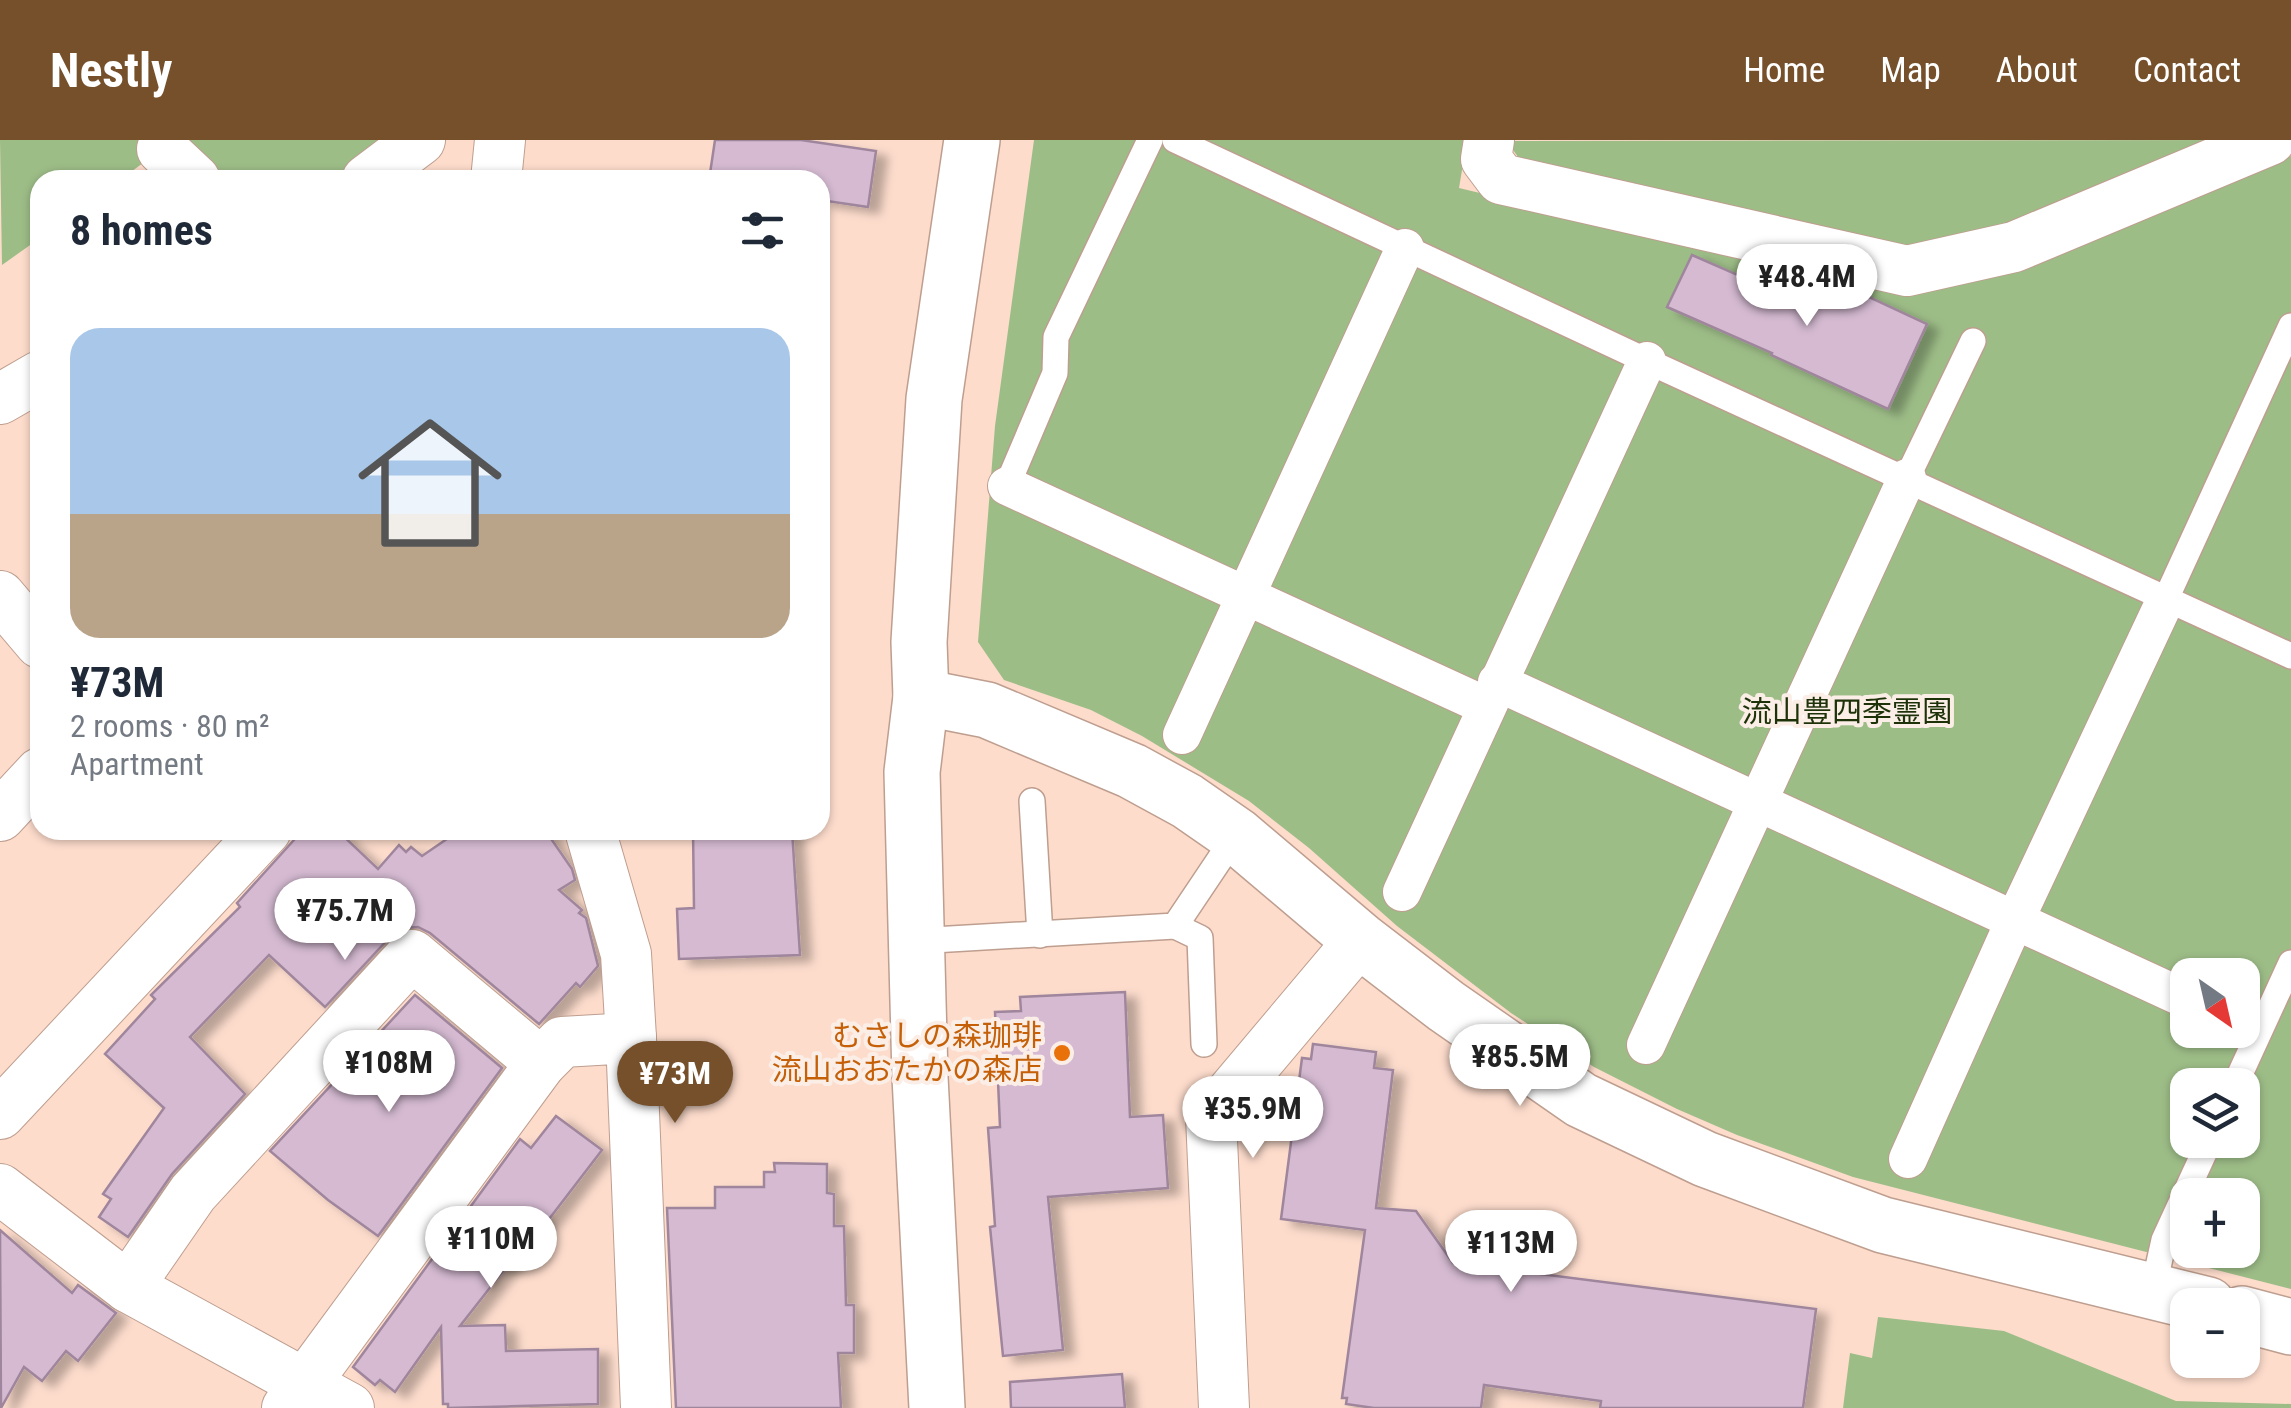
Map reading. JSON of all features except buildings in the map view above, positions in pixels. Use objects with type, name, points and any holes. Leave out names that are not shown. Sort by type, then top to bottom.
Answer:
[{"type":"street","points":[[380,170],[420,140]]},
{"type":"street","points":[[497,170],[500,140]]},
{"type":"street","points":[[937,1408],[912,772],[921,697],[919,642],[934,399],[972,140]]},
{"type":"street","points":[[1489,140],[1486,159],[1501,180],[1907,271],[2014,247],[2270,140]]},
{"type":"street","points":[[1182,735],[1406,248]]},
{"type":"street","points":[[1402,892],[1647,361]]},
{"type":"street","points":[[0,399],[30,382]]},
{"type":"street","points":[[1646,1045],[1907,478]]},
{"type":"street","points":[[1007,486],[1248,595],[1758,802],[2170,992]]},
{"type":"street","points":[[0,596],[30,631]]},
{"type":"street","points":[[1908,1159],[2165,600]]},
{"type":"street","points":[[921,697],[987,710],[1132,771],[1187,802],[1236,835],[1360,940],[1446,1006],[1581,1100],[1705,1159],[1883,1225],[2170,1295]]},
{"type":"street","points":[[0,816],[30,784]]},
{"type":"street","points":[[0,1114],[257,840]]},
{"type":"street","points":[[593,840],[626,954],[646,1408]]},
{"type":"street","points":[[1224,1408],[1211,1117],[1360,940]]},
{"type":"street","points":[[128,1287],[193,1193],[412,954],[541,1062]]},
{"type":"street","points":[[296,1396],[541,1062],[562,1042],[631,1038]]},
{"type":"street","points":[[0,1190],[128,1287],[296,1396],[350,1408]]},
{"type":"street","points":[[2260,1319],[2291,1328]]},
{"type":"lane","points":[[1007,486],[1056,373],[1056,338],[1150,140]]},
{"type":"lane","points":[[1175,140],[2291,656]]},
{"type":"lane","points":[[2165,600],[2291,326]]},
{"type":"lane","points":[[1907,478],[1973,341]]},
{"type":"lane","points":[[1032,802],[1040,935]]},
{"type":"lane","points":[[1175,926],[1236,835]]},
{"type":"lane","points":[[916,941],[1175,926],[1200,938],[1204,1044]]},
{"type":"lane","points":[[2243,1068],[2291,963]]},
{"type":"lane","points":[[2153,1290],[2164,1240],[2202,1158]]},
{"type":"green space","points":[[0,140],[402,140],[362,170],[199,170],[170,143],[134,170],[30,170],[30,245],[2,265]]},
{"type":"green space","name":"流山豊四季霊園","points":[[1034,140],[1467,140],[1459,188],[1741,255],[2030,265],[2291,156],[2291,1289],[2209,1268],[2260,1268],[2260,1178],[2170,1178],[2170,1258],[1853,1177],[1677,1109],[1594,1067],[1511,1013],[1397,926],[1249,801],[1091,710],[1004,680],[978,642],[995,426]]},
{"type":"green space","points":[[2228,140],[2008,234],[1916,247],[1877,245],[1522,163],[1507,141]]},
{"type":"green space","points":[[1878,1317],[2004,1331],[2176,1401],[2291,1404],[2291,1408],[1843,1408],[1850,1353],[1872,1358]]},
{"type":"place","name":"むさしの森珈琲 流山おおたかの森店","points":[[1062,1053]]}]
